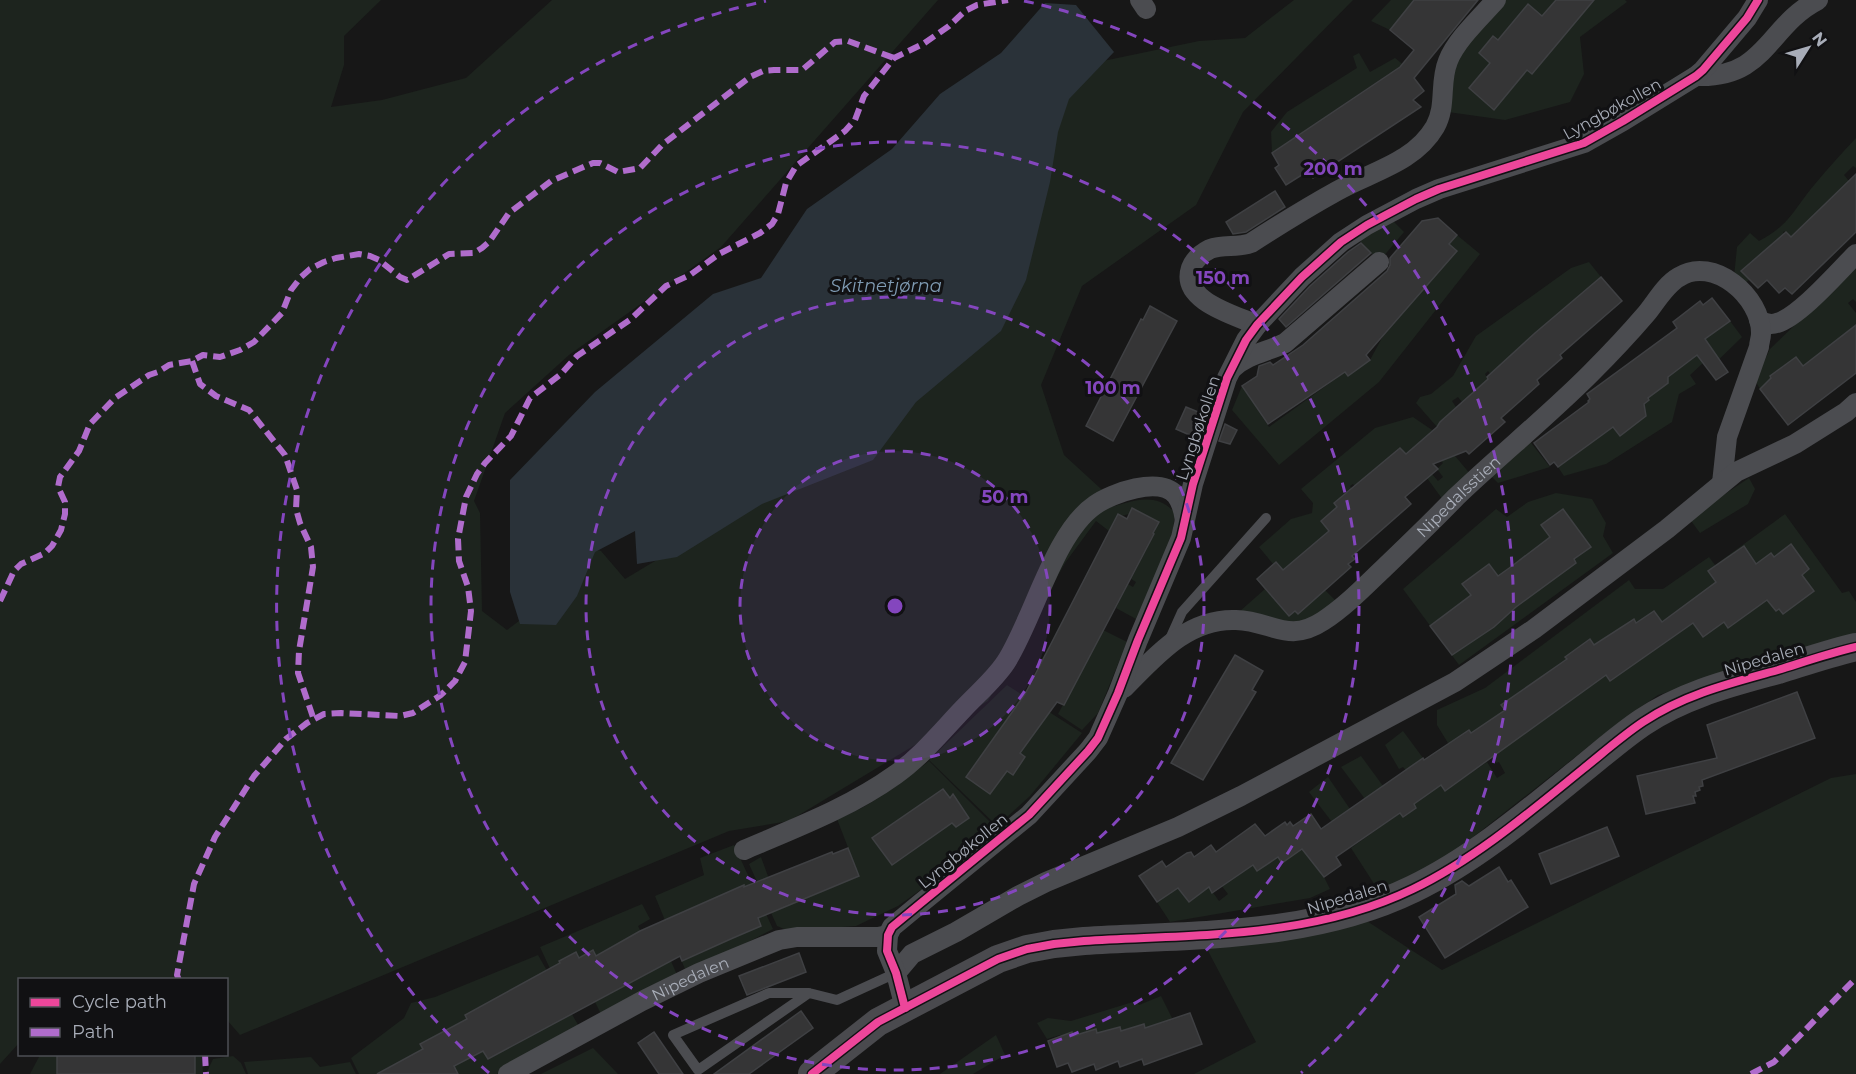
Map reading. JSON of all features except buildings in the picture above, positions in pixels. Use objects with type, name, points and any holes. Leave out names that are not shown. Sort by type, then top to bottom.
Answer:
[{"type":"street","points":[[1257,325],[1206,302],[1191,289],[1189,279],[1191,267],[1198,257],[1210,249],[1240,247],[1251,243],[1336,191],[1398,161],[1422,143],[1434,129],[1442,112],[1448,61],[1456,46],[1496,0]]},
{"type":"street","name":"Lyngbøkollen","points":[[888,935],[892,927],[1029,815],[1093,744],[1118,693],[1171,565],[1185,521],[1193,484],[1231,370],[1246,340],[1257,325],[1322,258],[1367,225],[1439,189],[1584,142],[1696,76],[1747,18],[1758,0]]},
{"type":"street","name":"Lyngbøkollen","points":[[1696,76],[1712,76],[1743,68],[1752,62],[1809,4],[1818,0]]},
{"type":"street","points":[[1722,483],[1727,437],[1759,347],[1761,333],[1759,320],[1775,324],[1786,319],[1801,308],[1856,254]]},
{"type":"street","name":"Lyngbøkollen","points":[[1231,370],[1252,354],[1273,349],[1285,343],[1379,262]]},
{"type":"street","name":"Nipedalsstien","points":[[1118,693],[1166,646],[1194,628],[1235,620],[1298,632],[1311,628],[1326,619],[1362,589],[1469,485],[1590,374],[1645,315],[1667,286],[1679,277],[1691,271],[1716,272],[1735,285],[1745,296],[1759,320]]},
{"type":"street","points":[[896,972],[912,954],[956,932],[1018,896],[1241,796],[1470,673],[1534,629],[1658,536],[1736,472],[1795,444],[1846,412],[1856,403]]},
{"type":"street","name":"Lyngbøkollen","points":[[744,850],[862,796],[895,775],[920,755],[1006,663],[1069,532],[1080,517],[1095,505],[1127,490],[1159,487],[1168,489],[1176,495],[1183,507],[1185,521]]},
{"type":"street","name":"Nipedalen","points":[[812,1074],[878,1022],[998,959],[1027,949],[1074,942],[1276,929],[1342,916],[1377,904],[1443,873],[1472,854],[1563,786],[1644,721],[1678,702],[1713,687],[1856,647]]},
{"type":"street","points":[[888,935],[887,951],[896,972],[906,1008]]},
{"type":"street","name":"Nipedalen","points":[[508,1074],[642,1001],[709,969],[779,940],[797,937],[888,935]]},
{"type":"lane","points":[[1166,646],[1182,612],[1266,518]]},
{"type":"lane","points":[[809,993],[698,1070],[673,1035],[769,993],[809,993],[837,1000],[896,972]]},
{"type":"shaded area","points":[[0,0],[381,0],[344,36],[344,65],[331,107],[382,100],[466,78],[552,0],[938,0],[721,247],[569,355],[505,413],[474,501],[480,513],[482,611],[507,630],[556,593],[580,545],[601,551],[625,579],[757,500],[1055,71],[1199,41],[1245,38],[1294,0],[1353,0],[1243,112],[1196,205],[1082,286],[1041,385],[1064,455],[1112,499],[1107,508],[1134,501],[1151,500],[1167,506],[1175,513],[1172,537],[1136,619],[1116,608],[1128,584],[1133,587],[1136,582],[1131,579],[1159,522],[1132,508],[1129,514],[1122,516],[1118,514],[1109,531],[1096,521],[1065,563],[988,701],[789,821],[729,831],[240,1035],[228,1021],[228,978],[18,978],[18,1044],[0,1064]]},
{"type":"shaded area","points":[[1391,0],[1424,0],[1408,8],[1390,30],[1371,21]]},
{"type":"shaded area","points":[[1504,0],[1625,0],[1627,2],[1580,37],[1584,74],[1570,102],[1505,120],[1448,112],[1457,58]]},
{"type":"shaded area","points":[[1359,53],[1370,72],[1395,58],[1406,67],[1395,76],[1390,73],[1272,153],[1271,132],[1287,112],[1357,68],[1353,56]]},
{"type":"shaded area","points":[[1856,138],[1856,168],[1853,166],[1844,175],[1849,181],[1791,238],[1784,231],[1783,233],[1789,240],[1761,267],[1754,259],[1741,271],[1749,280],[1744,284],[1734,277],[1737,247],[1750,233],[1759,241],[1778,229]]},
{"type":"shaded area","points":[[1393,221],[1404,232],[1382,258],[1376,258],[1359,240]]},
{"type":"shaded area","points":[[1457,235],[1480,254],[1379,382],[1279,465],[1232,410],[1242,386],[1269,427],[1345,372],[1348,375],[1370,360],[1383,336],[1456,251],[1449,244]]},
{"type":"shaded area","points":[[1589,262],[1601,277],[1503,363],[1495,380],[1488,371],[1485,374],[1488,379],[1462,402],[1458,397],[1452,401],[1456,407],[1437,427],[1416,403],[1420,397],[1431,394],[1453,376],[1476,336],[1571,268]]},
{"type":"shaded area","points":[[1856,266],[1856,302],[1853,299],[1848,303],[1856,313],[1856,325],[1803,366],[1796,357],[1770,376],[1771,378],[1760,389],[1755,380],[1770,349]]},
{"type":"shaded area","points":[[1730,321],[1742,337],[1709,369],[1703,363],[1690,375],[1696,384],[1679,394],[1672,422],[1606,464],[1564,476],[1558,467],[1613,427],[1620,436],[1622,434],[1615,425],[1634,418],[1640,421],[1645,417],[1645,410],[1639,407],[1645,394],[1669,379],[1667,377],[1705,339]]},
{"type":"shaded area","points":[[1413,417],[1435,432],[1471,475],[1443,500],[1427,478],[1432,474],[1438,481],[1443,477],[1437,469],[1443,463],[1423,440],[1407,454],[1399,448],[1385,461],[1390,468],[1361,494],[1353,484],[1350,486],[1358,496],[1334,503],[1341,511],[1329,531],[1265,589],[1256,579],[1273,564],[1259,547],[1291,519],[1312,513],[1313,503],[1301,489],[1375,428]]},
{"type":"shaded area","points":[[1528,439],[1550,467],[1498,483],[1491,476]]},
{"type":"shaded area","points":[[1749,478],[1755,489],[1748,504],[1700,533],[1689,518]]},
{"type":"shaded area","points":[[1556,493],[1592,499],[1606,523],[1603,536],[1613,553],[1459,665],[1403,589],[1496,509],[1507,517],[1528,502]]},
{"type":"shaded area","points":[[1785,514],[1842,593],[1849,591],[1856,602],[1856,637],[1658,695],[1612,728],[1439,864],[1380,893],[1351,848],[1400,813],[1403,817],[1416,808],[1414,804],[1440,785],[1445,791],[1487,762],[1497,778],[1505,773],[1499,762],[1496,763],[1469,730],[1465,733],[1467,736],[1451,748],[1437,725],[1437,710],[1485,688],[1629,580],[1635,589],[1663,589],[1709,557],[1715,565]]},
{"type":"shaded area","points":[[1322,587],[1337,602],[1311,620],[1293,625],[1239,612],[1265,589],[1289,616]]},
{"type":"shaded area","points":[[1103,630],[1127,642],[1098,713],[1082,730],[1058,714]]},
{"type":"shaded area","points":[[1007,685],[1082,733],[1030,796],[997,826],[929,760]]},
{"type":"shaded area","points":[[1403,731],[1423,758],[1406,770],[1403,767],[1399,769],[1385,745]]},
{"type":"shaded area","points":[[1361,756],[1383,786],[1365,799],[1341,767]]},
{"type":"shaded area","points":[[929,761],[996,828],[951,868],[898,906],[856,926],[789,931],[777,926],[749,864],[761,857],[780,909],[859,876],[837,819],[873,801]]},
{"type":"shaded area","points":[[1856,774],[1856,1074],[1194,1074],[1256,1042],[1197,930],[1353,912],[1442,970],[1831,778]]},
{"type":"shaded area","points":[[1328,777],[1350,809],[1332,822],[1309,792]]},
{"type":"shaded area","points":[[734,845],[773,929],[687,974],[655,896],[704,875],[700,858]]},
{"type":"shaded area","points":[[1302,849],[1324,877],[1330,889],[1310,898],[1170,922],[1157,902],[1178,888],[1189,902],[1204,880],[1219,901],[1228,894],[1217,880],[1253,865],[1257,871],[1278,857]]},
{"type":"shaded area","points":[[642,904],[650,919],[638,926],[641,932],[596,956],[593,950],[552,973],[540,947]]},
{"type":"shaded area","points":[[663,943],[678,977],[603,1018],[595,1002],[661,966]]},
{"type":"shaded area","points":[[538,955],[581,1030],[497,1074],[359,1074],[351,1058],[404,1018],[411,1003],[435,997]]},
{"type":"shaded area","points":[[1161,996],[1172,1018],[1145,1028],[1144,1025],[1121,1031],[1120,1027],[1097,1033],[1096,1030],[1047,1039],[1037,1023],[1048,1018],[1071,1021],[1136,1001],[1139,1005]]},
{"type":"shaded area","points":[[996,1035],[1005,1055],[973,1074],[940,1074]]},
{"type":"shaded area","points":[[593,1048],[618,1074],[541,1074]]},
{"type":"shaded area","points":[[39,1056],[202,1056],[203,1074],[30,1074]]},
{"type":"shaded area","points":[[233,1056],[241,1063],[246,1074],[206,1074],[213,1059]]},
{"type":"shaded area","points":[[311,1057],[320,1067],[350,1062],[356,1074],[248,1074],[244,1062]]},
{"type":"water","name":"Skitnetjørna","points":[[1045,3],[1076,5],[1114,52],[1069,99],[1058,132],[1050,182],[1026,280],[1001,331],[916,402],[873,460],[762,504],[677,557],[637,564],[635,531],[595,552],[577,596],[556,625],[520,624],[510,592],[510,480],[595,392],[713,294],[761,278],[807,209],[892,149],[940,94],[1001,53]]},
{"type":"marked path","points":[[178,978],[194,884],[215,837],[254,776],[286,739],[307,723],[324,714],[400,716],[413,713],[441,695],[455,681],[465,662],[471,611],[468,587],[459,561],[458,539],[466,497],[485,463],[511,436],[530,398],[561,374],[577,356],[631,319],[666,286],[690,275],[719,254],[760,233],[772,224],[778,214],[786,183],[796,166],[845,131],[855,120],[864,96],[894,58],[923,44],[949,26],[965,11],[977,5],[1008,0]]},
{"type":"marked path","points":[[0,601],[14,571],[21,564],[45,553],[61,530],[65,502],[58,487],[60,477],[79,451],[90,424],[115,398],[149,375],[169,365],[192,361],[203,355],[220,357],[254,342],[282,313],[291,290],[310,269],[336,258],[359,254],[379,260],[407,280],[449,254],[474,253],[482,248],[489,242],[509,213],[551,181],[593,163],[600,163],[618,172],[640,168],[662,145],[750,77],[763,71],[802,70],[835,42],[848,41],[894,58]]},
{"type":"marked path","points":[[192,361],[200,384],[216,396],[249,410],[285,455],[297,490],[296,509],[311,547],[313,567],[299,651],[298,673],[314,720]]},
{"type":"marked path","points":[[1751,1074],[1774,1062],[1856,978]]},
{"type":"marked path","points":[[205,1056],[206,1074]]},
{"type":"cycle path","points":[[905,1008],[896,973],[887,951],[888,935],[892,927],[1029,815],[1098,738],[1181,538],[1193,484],[1227,378],[1246,340],[1257,325],[1302,277],[1341,242],[1367,225],[1439,189],[1584,143],[1696,76],[1747,18],[1758,0]]},
{"type":"cycle path","points":[[812,1074],[878,1022],[998,959],[1027,949],[1084,941],[1210,935],[1293,926],[1374,905],[1413,889],[1458,864],[1522,818],[1628,733],[1659,712],[1709,690],[1856,647]]}]
